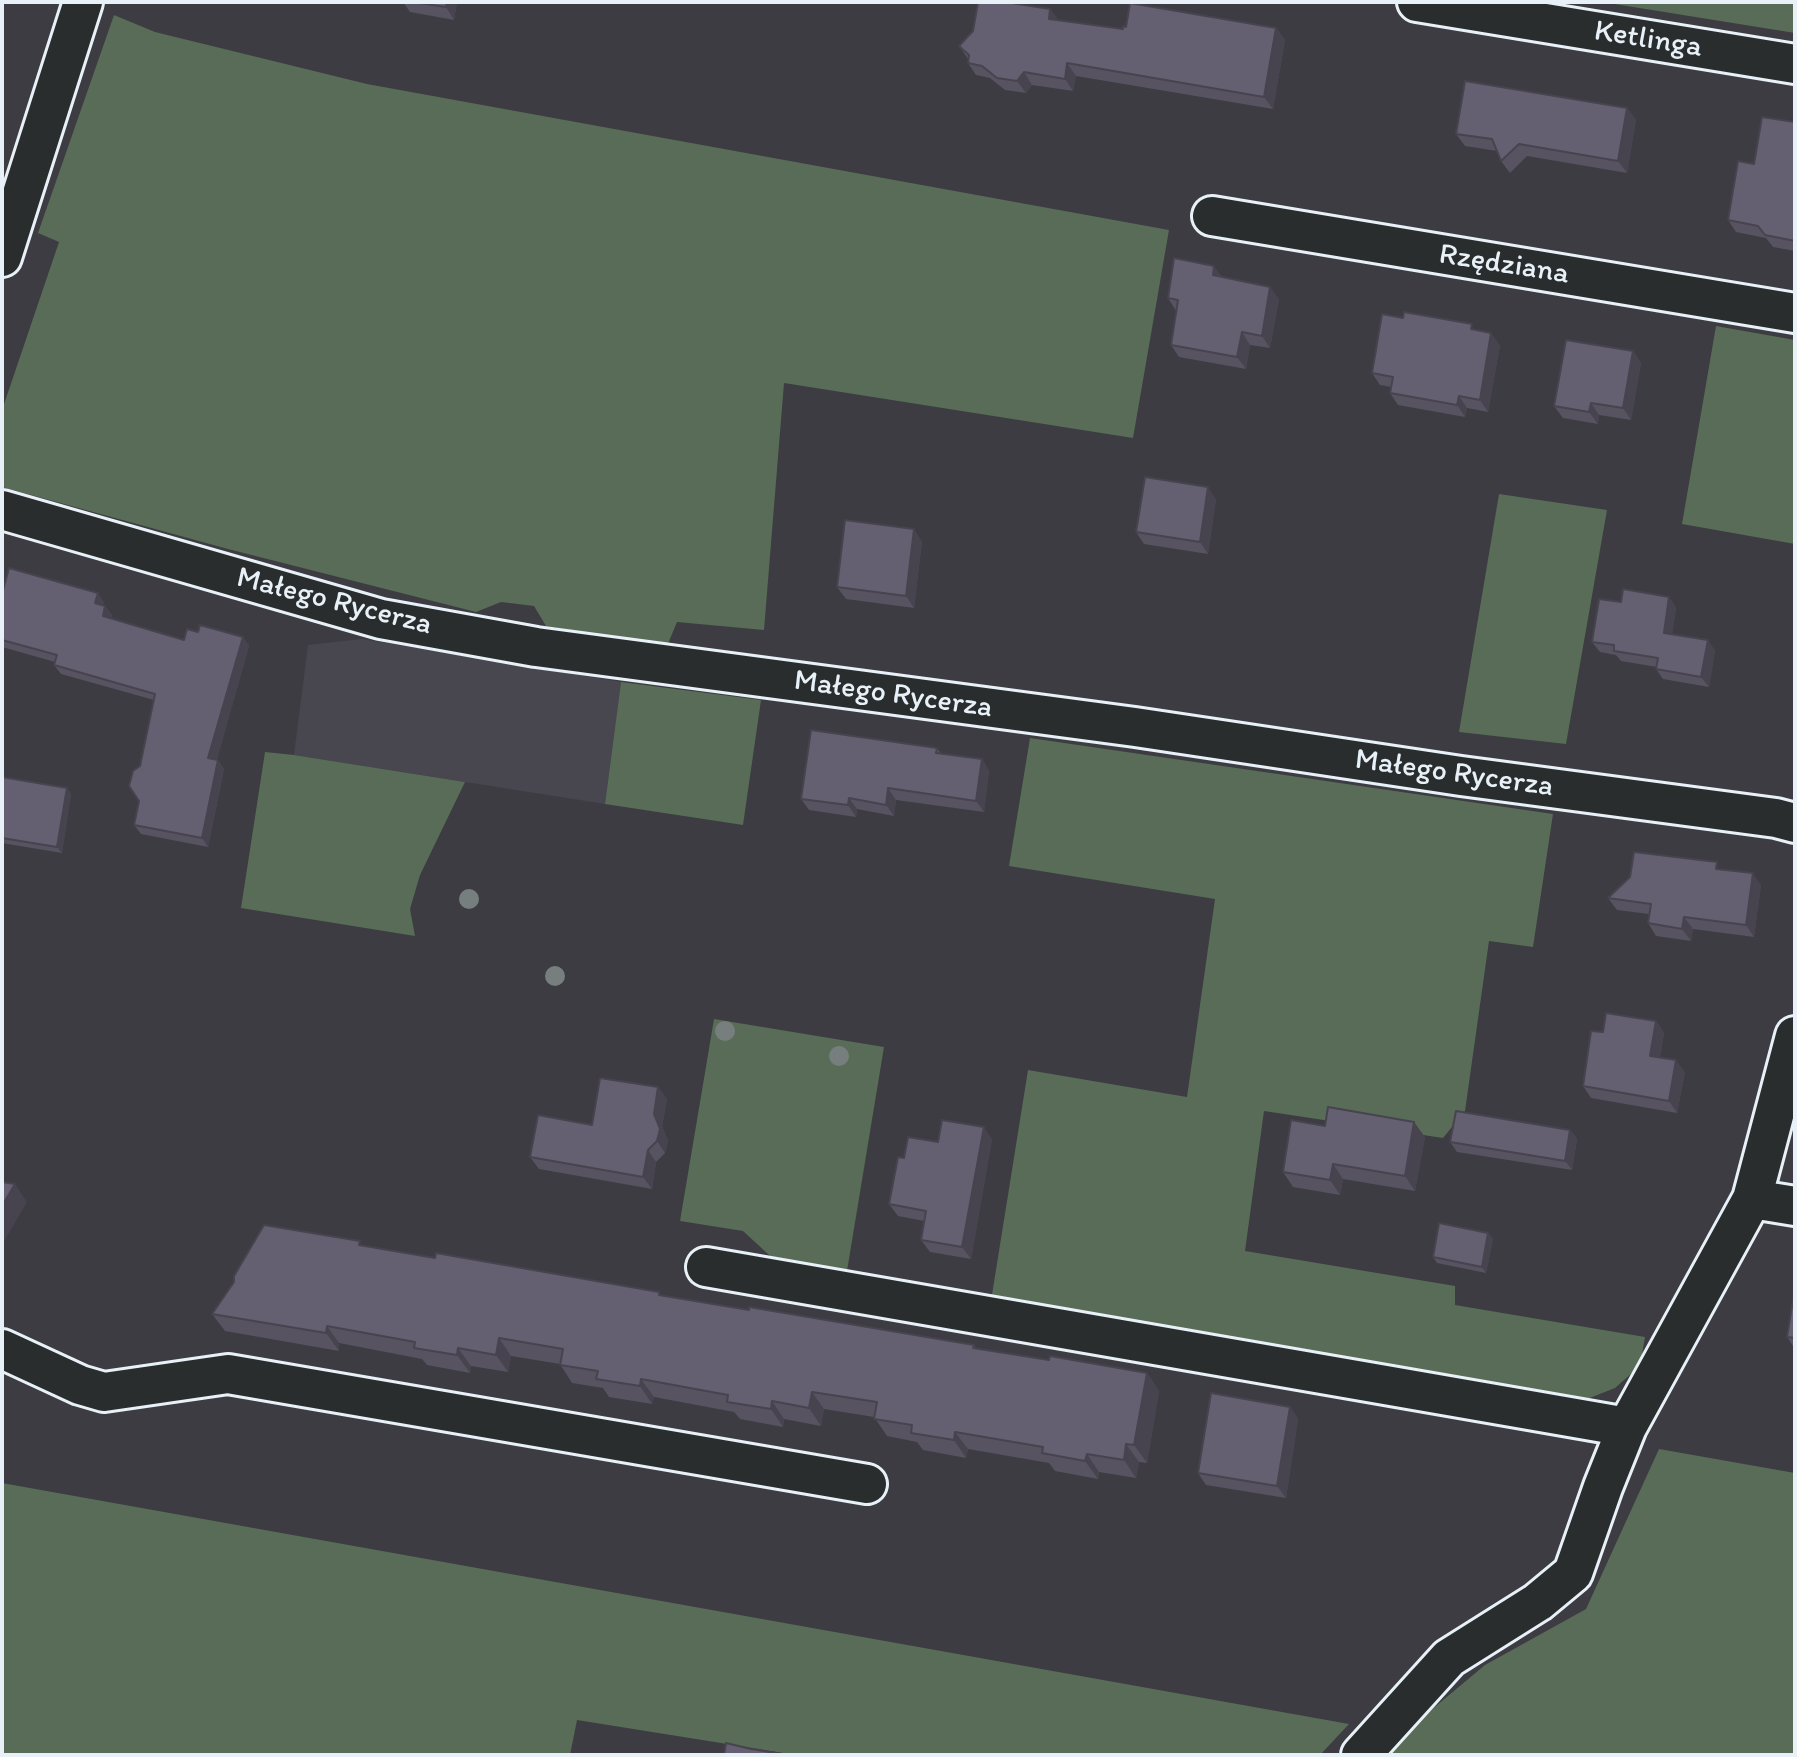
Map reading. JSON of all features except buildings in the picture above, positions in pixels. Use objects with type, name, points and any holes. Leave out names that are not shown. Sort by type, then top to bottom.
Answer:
[{"type":"street","points":[[2,257],[83,2]]},
{"type":"street","name":"Ketlinga","points":[[1417,2],[1795,64]]},
{"type":"street","name":"Rzędziana","points":[[1212,216],[1795,313]]},
{"type":"street","name":"Małego Rycerza","points":[[2,510],[381,619],[536,647],[1136,727],[1461,776],[1776,818],[1795,823]]},
{"type":"street","points":[[1362,1755],[1449,1658],[1538,1602],[1573,1573],[1627,1427],[1752,1199],[1795,1036]]},
{"type":"street","points":[[1752,1199],[1795,1206]]},
{"type":"street","points":[[706,1267],[1627,1427]]},
{"type":"street","points":[[2,1349],[80,1385],[104,1392],[228,1374],[867,1484]]},
{"type":"shaded area","points":[[362,639],[621,682],[605,804],[294,755],[308,645]]},
{"type":"green space","points":[[1602,2],[1795,2],[1795,33]]},
{"type":"green space","points":[[114,15],[155,32],[367,84],[1169,230],[1133,438],[784,383],[764,630],[677,622],[667,646],[546,626],[534,606],[501,602],[476,612],[228,549],[2,487],[2,410],[59,242],[38,233]]},
{"type":"green space","points":[[1716,326],[1795,340],[1795,544],[1682,524]]},
{"type":"green space","points":[[1499,494],[1607,510],[1566,744],[1459,732]]},
{"type":"green space","points":[[621,682],[761,700],[743,825],[605,804]]},
{"type":"green space","points":[[1030,738],[1553,814],[1533,947],[1489,941],[1465,1111],[1443,1138],[1264,1111],[1245,1251],[1455,1286],[1455,1305],[1645,1337],[1640,1366],[1615,1388],[1582,1401],[991,1301],[1028,1070],[1187,1097],[1215,899],[1009,866]]},
{"type":"green space","points":[[265,752],[465,782],[420,875],[410,909],[415,936],[241,908]]},
{"type":"green space","points":[[714,1019],[884,1047],[846,1277],[781,1266],[743,1231],[680,1221]]},
{"type":"green space","points":[[1659,1449],[1795,1473],[1795,1755],[1380,1755],[1485,1665],[1586,1609]]},
{"type":"green space","points":[[2,1483],[1349,1724],[1320,1755],[796,1755],[577,1720],[570,1755],[2,1755]]}]
